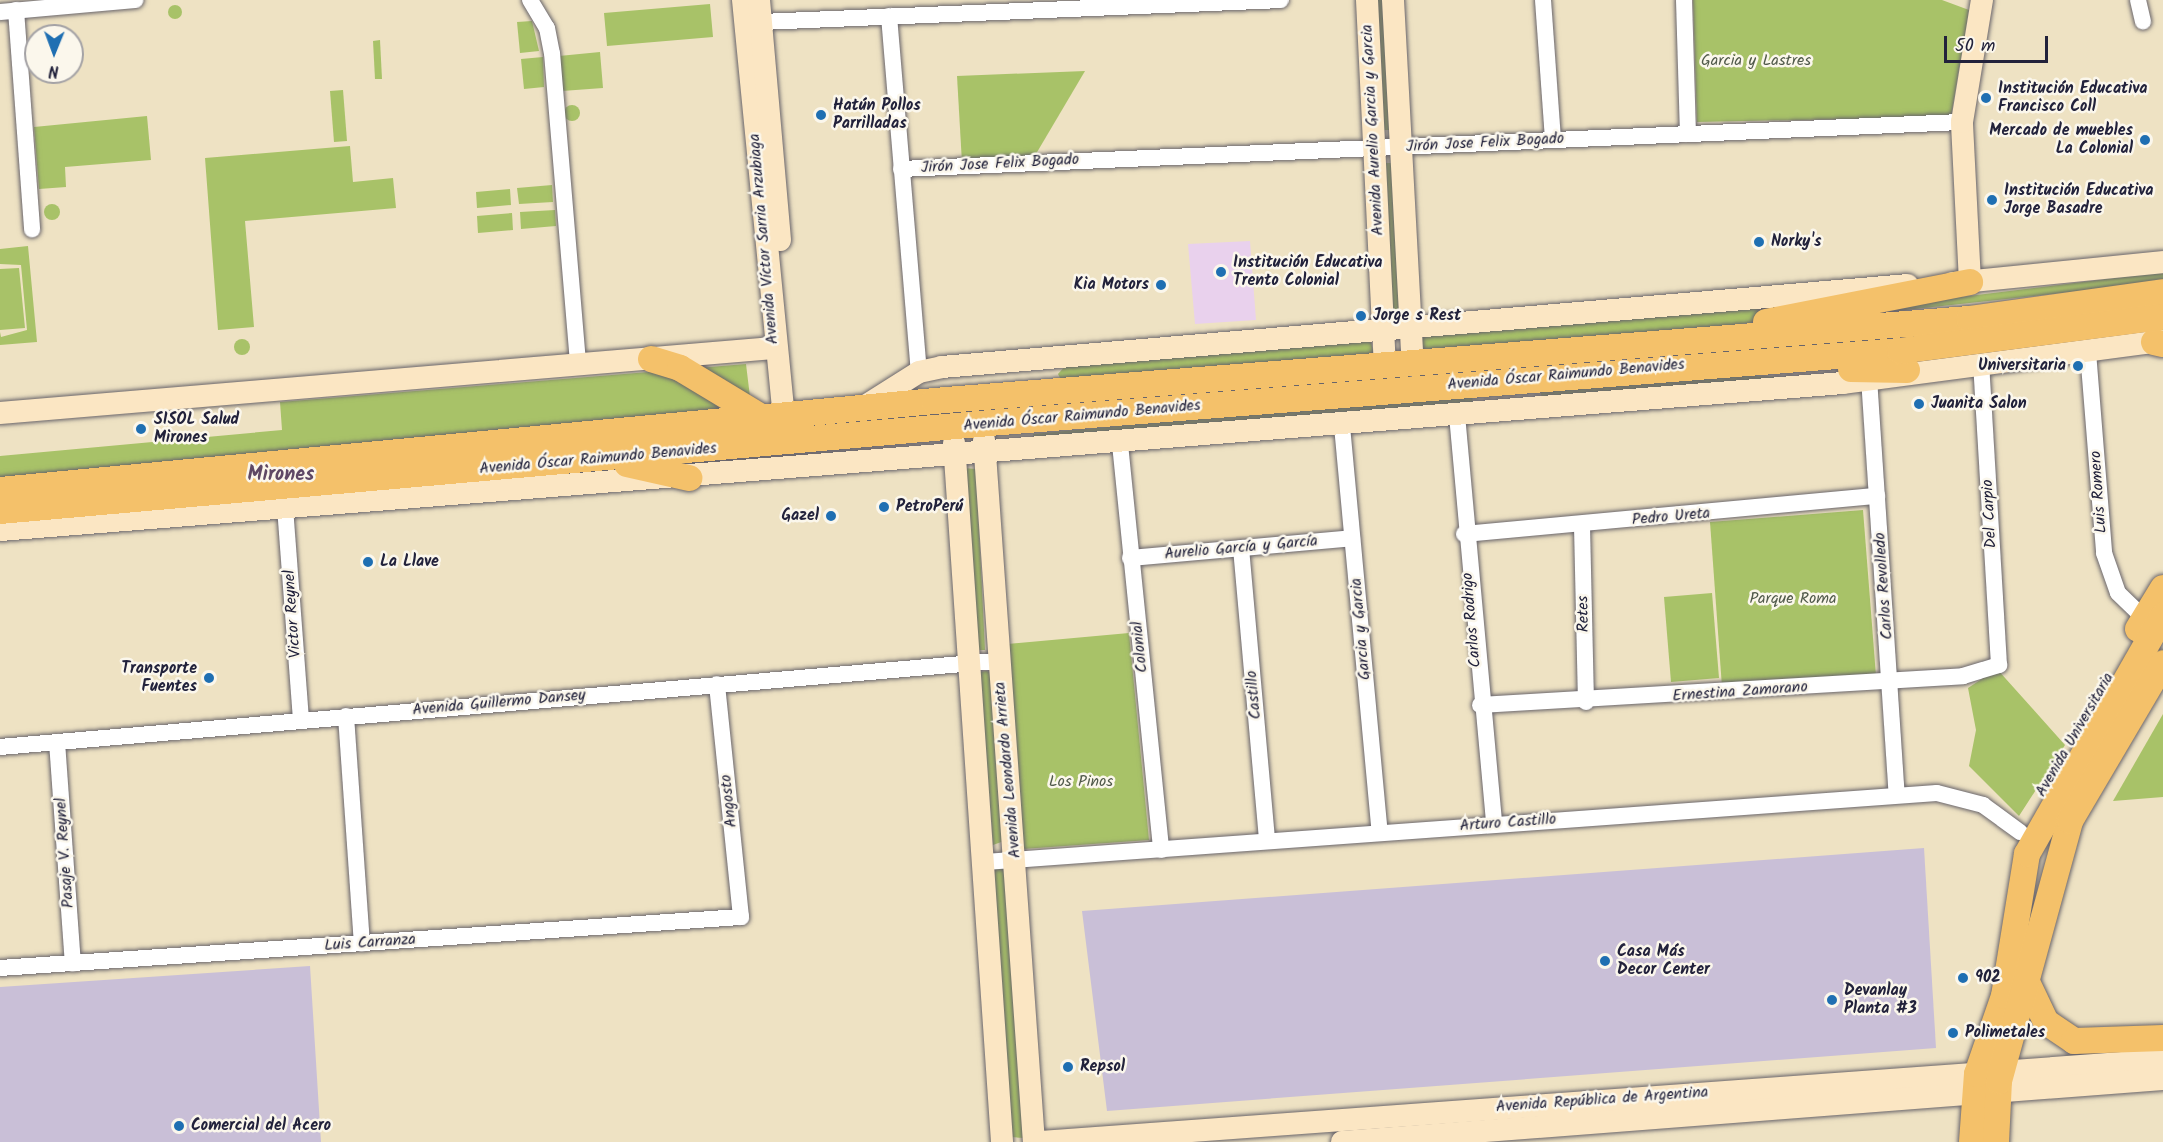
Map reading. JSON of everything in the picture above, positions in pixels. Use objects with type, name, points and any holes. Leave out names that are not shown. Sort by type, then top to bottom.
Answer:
[{"type":"main road","name":"Avenida Víctor Sarria Arzubiaga","points":[[743,0],[779,417],[791,441],[813,467]]},
{"type":"main road","name":"Avenida Aurelio Garcia y Garcia","points":[[1367,0],[1385,367]]},
{"type":"main road","name":"Avenida Aurelio Garcia y Garcia","points":[[1393,0],[1413,365]]},
{"type":"main road","points":[[1666,346],[1970,282],[1962,122],[1980,1]]},
{"type":"main road","name":"Avenida Víctor Sarria Arzubiaga","points":[[760,11],[779,417]]},
{"type":"main road","name":"Avenida Óscar Raimundo Benavides","points":[[862,408],[919,372],[1382,329],[1970,282],[2163,262]]},
{"type":"main road","name":"Avenida Óscar Raimundo Benavides","points":[[0,511],[953,426],[1698,364],[1900,351],[2092,315],[2163,292]]},
{"type":"main road","name":"Avenida Óscar Raimundo Benavides","points":[[0,490],[951,400],[2092,315],[2163,317]]},
{"type":"main road","name":"Avenida Óscar Raimundo Benavides","points":[[0,530],[1342,426],[1869,378],[1907,370],[2088,352],[2160,342]]},
{"type":"main road","points":[[0,413],[773,348]]},
{"type":"main road","points":[[651,359],[680,368],[779,417]]},
{"type":"main road","points":[[1698,364],[1907,370]]},
{"type":"main road","name":"Avenida Leondardo Arrieta","points":[[981,398],[998,661],[1016,861],[1034,1142]]},
{"type":"main road","name":"Avenida Leondardo Arrieta","points":[[951,400],[985,862],[1002,1142]]},
{"type":"main road","points":[[603,459],[689,477]]},
{"type":"main road","name":"Avenida Universitaria","points":[[1972,1142],[1988,1083],[2004,996],[2017,891],[2038,830],[2153,617],[2163,588]]},
{"type":"main road","name":"Avenida Universitaria","points":[[2017,891],[2012,854],[2020,832],[2153,617]]},
{"type":"main road","name":"Avenida Universitaria","points":[[1996,1142],[1988,1083],[2027,982],[2038,932],[2070,821],[2163,663]]},
{"type":"main road","name":"Avenida Universitaria","points":[[2063,850],[2082,827],[2163,690]]},
{"type":"main road","points":[[2012,927],[2038,932]]},
{"type":"main road","points":[[2027,982],[2041,1015],[2063,1036],[2124,1052],[2163,1038]]},
{"type":"main road","name":"Avenida República de Argentina","points":[[1342,1142],[1473,1137],[1988,1083],[2124,1052],[2163,1060]]},
{"type":"main road","name":"Avenida República de Argentina","points":[[1041,1142],[1471,1109],[1988,1083],[2163,1079]]},
{"type":"main road","points":[[1471,1109],[1473,1137]]},
{"type":"street","points":[[32,229],[8,11],[135,0]]},
{"type":"street","points":[[530,0],[547,27],[552,53],[578,364]]},
{"type":"street","points":[[971,13],[1005,0]]},
{"type":"street","points":[[760,11],[889,16],[1095,4],[1281,0]]},
{"type":"street","points":[[1543,0],[1553,140]]},
{"type":"street","points":[[1684,0],[1688,134]]},
{"type":"street","points":[[2138,0],[2143,21]]},
{"type":"street","points":[[889,16],[919,372]]},
{"type":"street","name":"Jirón Jose Felix Bogado","points":[[901,169],[1962,122]]},
{"type":"street","name":"Luis Romero","points":[[2088,352],[2104,553],[2118,593],[2153,617]]},
{"type":"street","name":"Del Carpio","points":[[1981,363],[1999,665]]},
{"type":"street","name":"Carlos Revolledo","points":[[1869,378],[1897,795]]},
{"type":"street","name":"Carlos Rodrigo","points":[[1456,415],[1464,534],[1494,824]]},
{"type":"street","name":"Garcia y Garcia","points":[[1342,426],[1380,831]]},
{"type":"street","name":"Colonial","points":[[1120,444],[1161,850]]},
{"type":"street","name":"Pedro Ureta","points":[[1464,534],[1582,526],[1877,495]]},
{"type":"street","name":"Victor Reynel","points":[[285,507],[301,720]]},
{"type":"street","name":"Retes","points":[[1582,526],[1586,702]]},
{"type":"street","name":"Aurelio García y García","points":[[1130,558],[1353,538]]},
{"type":"street","name":"Castillo","points":[[1241,548],[1268,842]]},
{"type":"street","name":"Avenida Guillermo Dansey","points":[[0,747],[998,661]]},
{"type":"street","name":"Ernestina Zamorano","points":[[1480,705],[1586,702],[1963,676],[1999,665]]},
{"type":"street","name":"Angosto","points":[[717,684],[741,917]]},
{"type":"street","points":[[346,716],[362,943]]},
{"type":"street","name":"Pasaje V. Reynel","points":[[57,742],[73,963]]},
{"type":"street","name":"Arturo Castillo","points":[[985,862],[1268,842],[1380,831],[1897,795],[1963,796],[2020,832]]},
{"type":"street","name":"Luis Carranza","points":[[0,968],[741,917]]},
{"type":"shaded area","name":"Institución Educativa Trento Colonial","points":[[1250,241],[1256,320],[1195,324],[1188,244]]},
{"type":"shaded area","points":[[1924,848],[1936,1048],[1107,1111],[1082,911]]},
{"type":"shaded area","name":"Comercial del Acero","points":[[310,966],[321,1142],[0,1142],[0,987]]},
{"type":"green space","points":[[1373,0],[1386,0],[1389,130],[1381,130]]},
{"type":"green space","name":"Garcia y Lastres","points":[[1693,0],[1942,0],[1969,10],[1951,117],[1697,122]]},
{"type":"green space","points":[[710,4],[713,37],[607,46],[604,13]]},
{"type":"green space","points":[[172,5],[178,5],[182,12],[178,19],[172,19],[168,15],[168,9]]},
{"type":"green space","points":[[532,21],[539,51],[520,53],[517,22]]},
{"type":"green space","points":[[380,40],[382,79],[375,79],[373,41]]},
{"type":"green space","points":[[600,52],[603,88],[562,91],[559,56]]},
{"type":"green space","points":[[543,57],[544,87],[524,89],[521,59]]},
{"type":"green space","points":[[1085,71],[1033,159],[962,163],[957,76]]},
{"type":"green space","points":[[343,90],[347,141],[334,142],[330,91]]},
{"type":"green space","points":[[572,105],[578,107],[580,113],[578,119],[572,121],[566,119],[564,113],[566,107]]},
{"type":"green space","points":[[147,116],[151,160],[65,167],[66,187],[39,189],[34,127]]},
{"type":"green space","points":[[350,146],[353,182],[393,178],[396,208],[245,221],[254,327],[218,330],[205,158]]},
{"type":"green space","points":[[1384,163],[1393,163],[1402,312],[1391,312]]},
{"type":"green space","points":[[552,185],[553,202],[519,204],[517,188]]},
{"type":"green space","points":[[510,189],[511,205],[477,208],[476,192]]},
{"type":"green space","points":[[52,204],[58,206],[60,212],[58,218],[52,220],[46,218],[44,212],[46,206]]},
{"type":"green space","points":[[555,210],[556,226],[521,229],[520,212]]},
{"type":"green space","points":[[512,213],[513,230],[478,233],[477,216]]},
{"type":"green space","points":[[28,246],[37,342],[0,345],[0,332],[1,337],[27,330],[21,265],[0,264],[0,249]]},
{"type":"green space","points":[[19,268],[25,328],[0,330],[0,269]]},
{"type":"green space","points":[[2163,272],[2163,282],[1841,317],[1936,300]]},
{"type":"green space","points":[[1860,299],[1756,322],[1570,346],[1421,354],[1421,336]]},
{"type":"green space","points":[[1370,338],[1375,359],[1062,382],[1058,374],[1066,365]]},
{"type":"green space","points":[[242,339],[248,341],[250,347],[248,353],[242,355],[236,353],[234,347],[236,341]]},
{"type":"green space","points":[[746,364],[750,397],[738,412],[0,479],[0,456],[282,430],[280,402]]},
{"type":"green space","points":[[1682,373],[1811,378],[1543,402],[1539,386]]},
{"type":"green space","points":[[1472,393],[1473,407],[1035,444],[1033,434]]},
{"type":"green space","points":[[964,468],[976,469],[985,650],[978,650]]},
{"type":"green space","name":"Parque Roma","points":[[1863,510],[1876,676],[1722,687],[1710,522]]},
{"type":"green space","points":[[1712,593],[1719,678],[1671,682],[1664,597]]},
{"type":"green space","name":"Los Pinos","points":[[1129,633],[1149,840],[1023,849],[1008,644]]},
{"type":"green space","points":[[1997,669],[2065,745],[2019,816],[1969,766],[1976,730],[1968,688]]},
{"type":"green space","points":[[980,672],[991,672],[1004,841],[993,845]]},
{"type":"green space","points":[[2163,714],[2163,797],[2113,801]]},
{"type":"green space","points":[[994,869],[1005,869],[1023,1138],[1011,1137]]},
{"type":"place","name":"Institución Educativa Francisco Coll","points":[[1986,98]]},
{"type":"place","name":"Hatún Pollos Parrilladas","points":[[821,115]]},
{"type":"place","name":"Mercado de muebles La Colonial","points":[[2145,140]]},
{"type":"place","name":"Institución Educativa Jorge Basadre","points":[[1992,200]]},
{"type":"place","name":"Norky's","points":[[1759,242]]},
{"type":"place","name":"Institución Educativa Trento Colonial","points":[[1221,272]]},
{"type":"place","name":"Kia Motors","points":[[1161,285]]},
{"type":"place","name":"Jorge s Rest","points":[[1361,316]]},
{"type":"place","name":"Universitaria","points":[[2078,366]]},
{"type":"place","name":"Juanita Salon","points":[[1919,404]]},
{"type":"place","name":"SISOL Salud Mirones","points":[[141,429]]},
{"type":"place","name":"PetroPerú","points":[[884,507]]},
{"type":"place","name":"Gazel","points":[[831,516]]},
{"type":"place","name":"La Llave","points":[[368,562]]},
{"type":"place","name":"Transporte Fuentes","points":[[209,678]]},
{"type":"place","name":"Casa Más Decor Center","points":[[1605,961]]},
{"type":"place","name":"902","points":[[1963,978]]},
{"type":"place","name":"Devanlay Planta #3","points":[[1832,1000]]},
{"type":"place","name":"Polimetales","points":[[1953,1033]]},
{"type":"place","name":"Repsol","points":[[1068,1067]]},
{"type":"place","name":"Comercial del Acero","points":[[179,1126]]},
{"type":"district","name":"Mirones","points":[[281,475]]}]
